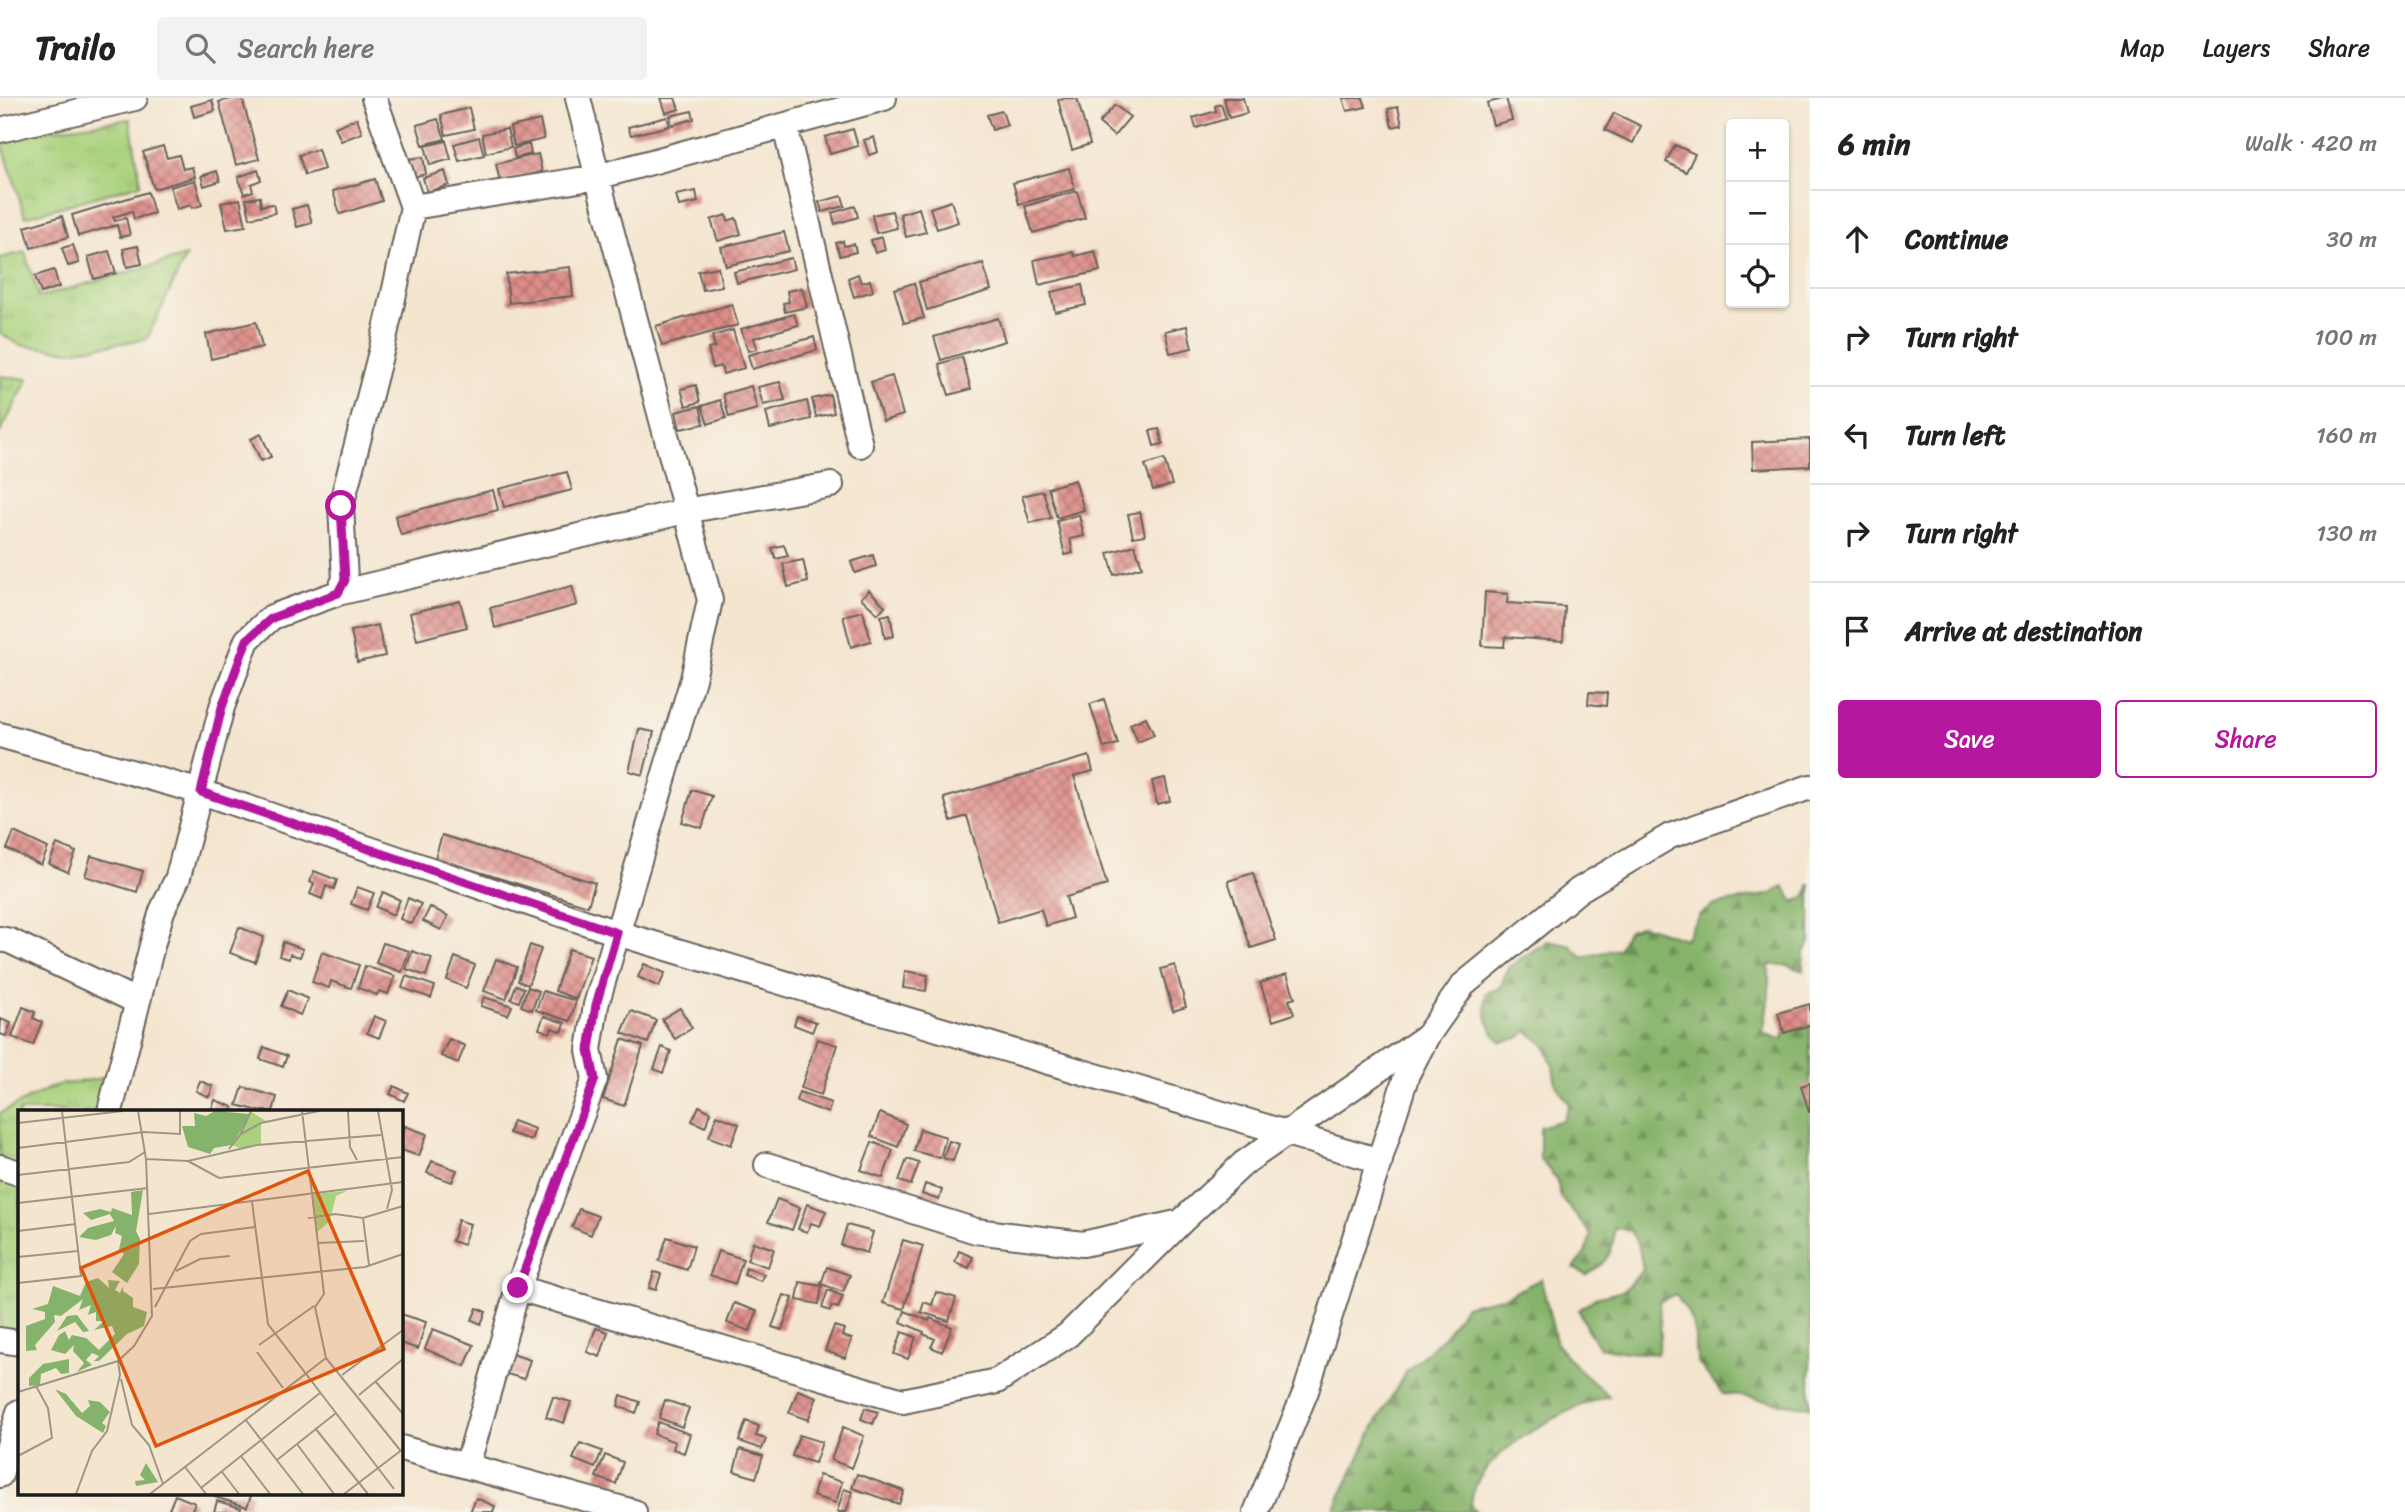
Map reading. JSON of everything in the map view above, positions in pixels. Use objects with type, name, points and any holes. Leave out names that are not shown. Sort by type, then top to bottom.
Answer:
[{"type":"street","points":[[0,130],[135,98]]},
{"type":"street","points":[[338,593],[345,580],[341,506],[382,348],[413,206],[374,98]]},
{"type":"street","points":[[467,1466],[518,1288],[595,1079],[589,1050],[596,1005],[693,679],[709,600],[578,98]]},
{"type":"street","points":[[413,206],[597,177],[884,98]]},
{"type":"street","points":[[785,126],[860,445]]},
{"type":"street","points":[[110,1110],[121,1074],[136,1001],[162,911],[178,877],[222,707],[247,640],[272,618],[338,593],[685,510],[831,485]]},
{"type":"street","points":[[0,735],[201,792],[617,933],[1380,1161]]},
{"type":"street","points":[[1256,1512],[1306,1391],[1407,1074],[1427,1036],[1463,985],[1579,890],[1670,836],[1810,787]]},
{"type":"street","points":[[0,939],[10,941],[136,1001]]},
{"type":"street","points":[[518,1288],[903,1401],[997,1381],[1068,1335],[1244,1163],[1427,1036]]},
{"type":"street","points":[[767,1165],[976,1231],[1083,1244],[1182,1221]]},
{"type":"street","points":[[0,1167],[18,1173]]},
{"type":"street","points":[[0,1340],[18,1343]]},
{"type":"street","points":[[0,1475],[18,1415]]},
{"type":"street","points":[[402,1448],[634,1512]]},
{"type":"green space","points":[[130,119],[141,184],[25,217],[0,136]]},
{"type":"green space","points":[[25,252],[39,297],[186,256],[147,339],[70,351],[20,345],[0,333],[0,258]]},
{"type":"green space","points":[[0,376],[28,379],[0,433]]},
{"type":"green space","points":[[1810,883],[1810,942],[1804,952],[1803,971],[1788,965],[1769,965],[1769,995],[1763,1033],[1783,1040],[1784,1033],[1810,1025],[1810,1407],[1723,1394],[1699,1364],[1695,1349],[1695,1331],[1687,1311],[1675,1294],[1659,1302],[1661,1335],[1657,1354],[1599,1347],[1579,1310],[1595,1298],[1623,1291],[1643,1270],[1639,1248],[1631,1231],[1614,1227],[1613,1243],[1604,1261],[1586,1275],[1574,1268],[1585,1253],[1591,1235],[1561,1197],[1556,1178],[1540,1159],[1540,1127],[1563,1120],[1569,1104],[1556,1085],[1553,1066],[1545,1046],[1527,1031],[1519,1038],[1501,1042],[1492,1030],[1487,1020],[1486,993],[1500,988],[1509,967],[1547,941],[1569,945],[1583,957],[1619,949],[1627,931],[1642,925],[1685,939],[1699,915],[1715,905],[1771,894],[1784,886],[1794,902],[1806,896]]},
{"type":"green space","points":[[121,1075],[110,1110],[18,1110],[18,1343],[0,1340],[0,1113],[54,1086]]},
{"type":"green space","points":[[1541,1279],[1557,1345],[1578,1369],[1609,1396],[1554,1418],[1499,1456],[1485,1470],[1475,1487],[1470,1505],[1477,1512],[1333,1512],[1375,1425],[1406,1372],[1446,1334],[1465,1306],[1505,1297]]},
{"type":"building","points":[[242,98],[259,159],[236,165],[219,102]]},
{"type":"building","points":[[661,98],[675,98],[679,109],[666,113]]},
{"type":"building","points":[[1077,98],[1090,144],[1072,150],[1058,100]]},
{"type":"building","points":[[1224,98],[1243,98],[1247,113],[1229,118]]},
{"type":"building","points":[[1343,98],[1363,98],[1366,107],[1347,111]]},
{"type":"building","points":[[1506,98],[1512,120],[1493,125],[1487,103]]},
{"type":"building","points":[[212,100],[215,111],[194,117],[191,106]]},
{"type":"building","points":[[1221,104],[1226,119],[1196,128],[1193,118],[1216,111],[1215,106]]},
{"type":"building","points":[[1115,105],[1130,117],[1114,136],[1099,123]]},
{"type":"building","points":[[1398,107],[1402,125],[1392,127],[1388,109]]},
{"type":"building","points":[[469,108],[474,129],[446,135],[441,115]]},
{"type":"building","points":[[692,111],[694,119],[672,125],[670,116]]},
{"type":"building","points":[[1002,111],[1007,125],[992,130],[987,115]]},
{"type":"building","points":[[1614,113],[1641,126],[1633,143],[1605,130]]},
{"type":"building","points":[[667,117],[670,126],[631,135],[628,127]]},
{"type":"building","points":[[357,118],[362,133],[341,141],[335,127]]},
{"type":"building","points":[[438,119],[445,139],[423,145],[417,125]]},
{"type":"building","points":[[540,120],[544,139],[514,146],[510,127]]},
{"type":"building","points":[[507,129],[511,147],[486,153],[482,134]]},
{"type":"building","points":[[853,129],[858,146],[830,154],[825,137]]},
{"type":"building","points":[[479,137],[484,155],[459,161],[454,144]]},
{"type":"building","points":[[874,137],[878,152],[869,155],[864,140]]},
{"type":"building","points":[[446,141],[451,159],[430,165],[425,146]]},
{"type":"building","points":[[529,144],[531,154],[515,158],[513,149]]},
{"type":"building","points":[[1675,145],[1695,154],[1686,172],[1666,162]]},
{"type":"building","points":[[163,146],[167,158],[179,155],[183,169],[192,167],[195,177],[154,189],[143,152]]},
{"type":"building","points":[[318,149],[324,169],[305,175],[299,155]]},
{"type":"building","points":[[538,154],[542,172],[500,182],[496,164]]},
{"type":"building","points":[[423,157],[426,174],[412,177],[409,159]]},
{"type":"building","points":[[1069,168],[1075,189],[1019,204],[1013,183]]},
{"type":"building","points":[[258,170],[261,180],[251,184],[253,191],[244,194],[238,177]]},
{"type":"building","points":[[217,171],[220,181],[204,186],[201,176]]},
{"type":"building","points":[[445,171],[449,185],[427,192],[423,178]]},
{"type":"building","points":[[375,179],[382,201],[340,214],[333,191]]},
{"type":"building","points":[[195,180],[202,205],[177,209],[170,187]]},
{"type":"building","points":[[696,191],[698,202],[679,206],[676,195]]},
{"type":"building","points":[[1077,191],[1085,218],[1033,233],[1025,206]]},
{"type":"building","points":[[148,192],[154,213],[134,219],[132,211],[113,217],[115,221],[126,218],[130,235],[120,237],[117,225],[78,236],[72,215]]},
{"type":"building","points":[[842,196],[845,206],[822,212],[819,202]]},
{"type":"building","points":[[260,197],[261,206],[273,204],[275,213],[250,218],[246,199]]},
{"type":"building","points":[[240,199],[246,226],[227,229],[221,203]]},
{"type":"building","points":[[951,201],[958,222],[937,229],[930,208]]},
{"type":"building","points":[[307,205],[312,223],[297,227],[292,209]]},
{"type":"building","points":[[855,206],[858,217],[835,224],[832,213]]},
{"type":"building","points":[[919,208],[926,232],[906,237],[900,214]]},
{"type":"building","points":[[892,211],[897,228],[876,233],[872,215]]},
{"type":"building","points":[[726,215],[728,221],[736,218],[741,234],[718,241],[711,220]]},
{"type":"building","points":[[62,216],[68,237],[31,248],[25,227]]},
{"type":"building","points":[[784,232],[789,251],[726,266],[721,247]]},
{"type":"building","points":[[882,237],[885,250],[875,253],[871,240]]},
{"type":"building","points":[[843,241],[844,246],[854,244],[856,252],[840,256],[836,243]]},
{"type":"building","points":[[73,245],[79,263],[68,266],[62,248]]},
{"type":"building","points":[[138,246],[142,264],[127,267],[123,249]]},
{"type":"building","points":[[109,251],[116,273],[94,279],[88,257]]},
{"type":"building","points":[[1095,251],[1100,271],[1039,285],[1034,260],[1073,252],[1075,256]]},
{"type":"building","points":[[791,258],[794,269],[737,283],[734,272]]},
{"type":"building","points":[[983,263],[991,290],[927,310],[919,282]]},
{"type":"building","points":[[570,267],[573,296],[509,303],[506,274]]},
{"type":"building","points":[[718,267],[722,286],[703,290],[698,271]]},
{"type":"building","points":[[54,270],[59,287],[41,293],[35,276]]},
{"type":"building","points":[[858,274],[861,283],[870,280],[873,291],[854,297],[848,278]]},
{"type":"building","points":[[914,283],[924,318],[904,323],[894,289]]},
{"type":"building","points":[[1082,285],[1086,305],[1055,312],[1051,292]]},
{"type":"building","points":[[802,288],[807,307],[785,312],[783,303],[789,302],[787,291]]},
{"type":"building","points":[[732,304],[738,325],[662,346],[656,326]]},
{"type":"building","points":[[794,314],[798,325],[754,338],[757,349],[748,351],[741,329]]},
{"type":"building","points":[[998,318],[1005,341],[941,360],[934,337]]},
{"type":"building","points":[[256,322],[262,347],[211,359],[206,334]]},
{"type":"building","points":[[1187,326],[1192,348],[1170,353],[1165,331]]},
{"type":"building","points":[[733,330],[744,368],[723,374],[721,366],[713,368],[708,349],[715,347],[712,336]]},
{"type":"building","points":[[814,337],[817,350],[752,369],[748,355]]},
{"type":"building","points":[[962,357],[971,389],[949,395],[939,364]]},
{"type":"building","points":[[892,376],[903,415],[883,421],[871,382]]},
{"type":"building","points":[[780,382],[785,400],[763,405],[758,387]]},
{"type":"building","points":[[696,385],[700,402],[686,406],[681,389]]},
{"type":"building","points":[[751,386],[757,409],[729,417],[723,394]]},
{"type":"building","points":[[830,395],[834,413],[816,417],[812,399]]},
{"type":"building","points":[[720,400],[726,418],[708,424],[702,406]]},
{"type":"building","points":[[807,401],[811,419],[770,429],[766,412]]},
{"type":"building","points":[[700,406],[704,424],[680,429],[676,412]]},
{"type":"building","points":[[1159,429],[1163,444],[1154,446],[1150,431]]},
{"type":"building","points":[[261,434],[271,457],[261,461],[251,439]]},
{"type":"building","points":[[1810,439],[1810,466],[1753,469],[1752,442]]},
{"type":"building","points":[[1164,459],[1172,485],[1153,490],[1145,465]]},
{"type":"building","points":[[567,472],[572,490],[504,507],[499,489]]},
{"type":"building","points":[[1075,480],[1084,510],[1057,518],[1048,488]]},
{"type":"building","points":[[493,490],[498,510],[401,535],[395,516]]},
{"type":"building","points":[[1043,491],[1051,518],[1030,523],[1022,496]]},
{"type":"building","points":[[1140,512],[1145,535],[1133,537],[1128,514]]},
{"type":"building","points":[[1079,515],[1084,536],[1070,539],[1073,553],[1065,555],[1057,521]]},
{"type":"building","points":[[784,545],[788,556],[776,559],[772,548]]},
{"type":"building","points":[[1135,545],[1142,567],[1114,575],[1108,553]]},
{"type":"building","points":[[873,555],[876,566],[855,573],[851,562]]},
{"type":"building","points":[[803,560],[808,582],[788,587],[783,564]]},
{"type":"building","points":[[572,586],[577,605],[495,628],[490,608]]},
{"type":"building","points":[[869,590],[885,606],[878,614],[861,598]]},
{"type":"building","points":[[1485,592],[1508,594],[1507,603],[1565,607],[1563,641],[1505,637],[1504,647],[1482,646]]},
{"type":"building","points":[[460,601],[467,627],[417,640],[410,613]]},
{"type":"building","points":[[863,611],[871,641],[851,647],[843,616]]},
{"type":"building","points":[[890,614],[894,636],[885,638],[881,616]]},
{"type":"building","points":[[378,625],[385,656],[357,662],[351,631]]},
{"type":"building","points":[[1589,692],[1607,693],[1606,706],[1588,704]]},
{"type":"building","points":[[1104,699],[1118,744],[1104,748],[1090,704]]},
{"type":"building","points":[[1146,717],[1154,735],[1138,742],[1130,724]]},
{"type":"building","points":[[639,729],[654,732],[643,775],[629,771]]},
{"type":"building","points":[[1089,756],[1093,771],[1074,776],[1107,885],[1066,897],[1072,918],[1046,926],[1041,909],[998,922],[967,816],[951,821],[944,798]]},
{"type":"building","points":[[1165,778],[1170,801],[1157,804],[1152,781]]},
{"type":"building","points":[[692,790],[712,796],[702,828],[682,822]]},
{"type":"building","points":[[14,832],[48,848],[41,865],[7,849]]},
{"type":"building","points":[[442,835],[595,883],[588,906],[435,858]]},
{"type":"building","points":[[57,844],[76,852],[68,872],[49,864]]},
{"type":"building","points":[[91,856],[143,871],[137,892],[85,876]]},
{"type":"building","points":[[314,871],[337,880],[334,889],[326,886],[322,899],[310,894],[314,884],[310,882]]},
{"type":"building","points":[[1253,873],[1276,940],[1251,948],[1228,881]]},
{"type":"building","points":[[357,887],[374,893],[367,910],[351,904]]},
{"type":"building","points":[[383,892],[400,900],[393,915],[376,907]]},
{"type":"building","points":[[408,898],[421,904],[412,924],[400,919]]},
{"type":"building","points":[[430,907],[448,916],[441,930],[423,921]]},
{"type":"building","points":[[239,927],[264,937],[255,962],[230,953]]},
{"type":"building","points":[[283,942],[303,949],[300,957],[290,954],[289,959],[279,956]]},
{"type":"building","points":[[383,943],[409,951],[402,972],[376,963]]},
{"type":"building","points":[[530,945],[541,949],[528,985],[518,981]]},
{"type":"building","points":[[569,949],[591,956],[576,999],[555,991]]},
{"type":"building","points":[[412,951],[432,958],[426,976],[406,969]]},
{"type":"building","points":[[322,952],[359,965],[351,988],[331,981],[329,988],[312,982]]},
{"type":"building","points":[[455,957],[475,965],[466,988],[447,980]]},
{"type":"building","points":[[496,959],[517,967],[506,999],[484,991]]},
{"type":"building","points":[[644,964],[665,973],[659,987],[638,977]]},
{"type":"building","points":[[1175,965],[1186,1007],[1173,1011],[1161,969]]},
{"type":"building","points":[[365,966],[395,976],[388,994],[379,991],[377,995],[358,988]]},
{"type":"building","points":[[905,971],[928,975],[926,991],[903,988]]},
{"type":"building","points":[[1287,974],[1295,998],[1289,1000],[1294,1014],[1273,1021],[1260,983]]},
{"type":"building","points":[[406,976],[435,986],[431,998],[402,988]]},
{"type":"building","points":[[516,985],[524,988],[519,1002],[511,999]]},
{"type":"building","points":[[528,987],[539,991],[532,1010],[521,1006]]},
{"type":"building","points":[[288,990],[308,999],[300,1015],[281,1006]]},
{"type":"building","points":[[543,991],[576,1001],[570,1021],[536,1010]]},
{"type":"building","points":[[484,997],[512,1006],[508,1015],[481,1006]]},
{"type":"building","points":[[1810,1004],[1810,1025],[1784,1033],[1778,1013]]},
{"type":"building","points":[[23,1007],[35,1012],[33,1018],[42,1022],[33,1045],[12,1037]]},
{"type":"building","points":[[680,1008],[692,1028],[675,1039],[662,1019]]},
{"type":"building","points":[[631,1011],[656,1020],[648,1043],[622,1033]]},
{"type":"building","points":[[374,1016],[386,1021],[379,1038],[367,1033]]},
{"type":"building","points":[[544,1016],[565,1023],[562,1032],[552,1028],[550,1033],[539,1029]]},
{"type":"building","points":[[797,1016],[816,1022],[812,1032],[794,1025]]},
{"type":"building","points":[[1,1019],[11,1023],[6,1036],[0,1034]]},
{"type":"building","points":[[449,1039],[465,1046],[458,1063],[441,1056]]},
{"type":"building","points":[[622,1039],[643,1046],[624,1106],[603,1099]]},
{"type":"building","points":[[817,1039],[837,1045],[821,1095],[801,1088]]},
{"type":"building","points":[[264,1047],[287,1056],[283,1067],[260,1059]]},
{"type":"building","points":[[662,1047],[671,1051],[663,1073],[654,1069]]},
{"type":"building","points":[[200,1081],[213,1086],[209,1097],[196,1091]]},
{"type":"building","points":[[1810,1083],[1810,1112],[1809,1112],[1801,1086]]},
{"type":"building","points":[[394,1086],[408,1093],[404,1101],[390,1094]]},
{"type":"building","points":[[243,1087],[277,1097],[273,1110],[255,1110],[237,1105]]},
{"type":"building","points":[[799,1092],[831,1103],[828,1113],[796,1101]]},
{"type":"building","points":[[215,1100],[233,1107],[232,1110],[211,1110]]},
{"type":"building","points":[[699,1106],[711,1112],[705,1127],[692,1121]]},
{"type":"building","points":[[880,1113],[906,1124],[898,1147],[871,1136]]},
{"type":"building","points":[[717,1115],[739,1124],[731,1145],[709,1137]]},
{"type":"building","points":[[513,1121],[535,1129],[531,1140],[509,1133]]},
{"type":"building","points":[[405,1126],[427,1134],[419,1156],[402,1150]]},
{"type":"building","points":[[920,1129],[946,1137],[940,1158],[914,1151]]},
{"type":"building","points":[[949,1141],[959,1144],[953,1161],[943,1158]]},
{"type":"building","points":[[872,1142],[893,1150],[883,1178],[861,1170]]},
{"type":"building","points":[[907,1159],[919,1163],[911,1185],[899,1181]]},
{"type":"building","points":[[432,1161],[457,1170],[452,1182],[427,1173]]},
{"type":"building","points":[[925,1184],[942,1190],[939,1200],[922,1194]]},
{"type":"building","points":[[777,1199],[800,1208],[792,1230],[768,1222]]},
{"type":"building","points":[[807,1204],[826,1211],[820,1226],[811,1223],[807,1232],[798,1229]]},
{"type":"building","points":[[579,1209],[598,1216],[591,1235],[572,1227]]},
{"type":"building","points":[[458,1220],[470,1224],[463,1245],[452,1241]]},
{"type":"building","points":[[847,1225],[873,1232],[867,1253],[841,1245]]},
{"type":"building","points":[[667,1237],[694,1246],[687,1270],[659,1261]]},
{"type":"building","points":[[903,1240],[923,1246],[904,1309],[883,1303]]},
{"type":"building","points":[[753,1242],[774,1249],[768,1267],[747,1260]]},
{"type":"building","points":[[718,1251],[743,1259],[735,1284],[710,1275]]},
{"type":"building","points":[[959,1251],[973,1257],[969,1268],[955,1262]]},
{"type":"building","points":[[827,1267],[850,1275],[843,1292],[821,1284]]},
{"type":"building","points":[[746,1268],[764,1274],[761,1281],[744,1275]]},
{"type":"building","points":[[654,1272],[661,1274],[656,1290],[649,1288]]},
{"type":"building","points":[[800,1282],[822,1286],[819,1304],[797,1300]]},
{"type":"building","points":[[828,1290],[843,1296],[838,1308],[831,1306],[830,1311],[822,1308]]},
{"type":"building","points":[[936,1292],[956,1298],[949,1321],[921,1312],[924,1302],[932,1305]]},
{"type":"building","points":[[784,1295],[793,1298],[782,1330],[772,1327]]},
{"type":"building","points":[[734,1303],[757,1311],[750,1331],[727,1323]]},
{"type":"building","points":[[477,1308],[486,1312],[481,1324],[472,1320]]},
{"type":"building","points":[[905,1311],[952,1327],[942,1352],[931,1347],[935,1339],[901,1322]]},
{"type":"building","points":[[402,1314],[426,1322],[418,1349],[402,1343]]},
{"type":"building","points":[[834,1326],[844,1329],[842,1336],[852,1339],[845,1358],[825,1351]]},
{"type":"building","points":[[596,1328],[608,1332],[600,1357],[587,1352]]},
{"type":"building","points":[[433,1329],[474,1345],[465,1366],[425,1349]]},
{"type":"building","points":[[902,1332],[916,1337],[908,1359],[894,1354]]},
{"type":"building","points":[[506,1352],[530,1360],[524,1379],[500,1372]]},
{"type":"building","points":[[798,1390],[817,1397],[808,1420],[789,1413]]},
{"type":"building","points":[[621,1395],[640,1402],[636,1413],[618,1406]]},
{"type":"building","points":[[553,1397],[571,1402],[564,1423],[546,1417]]},
{"type":"building","points":[[665,1400],[689,1408],[682,1427],[659,1418]]},
{"type":"building","points":[[865,1408],[878,1412],[873,1424],[861,1419]]},
{"type":"building","points":[[746,1421],[759,1426],[756,1436],[766,1439],[762,1449],[739,1441]]},
{"type":"building","points":[[658,1422],[690,1434],[684,1453],[673,1449],[675,1442],[654,1434]]},
{"type":"building","points":[[843,1427],[864,1436],[852,1468],[831,1460]]},
{"type":"building","points":[[799,1435],[822,1442],[815,1463],[792,1456]]},
{"type":"building","points":[[580,1443],[602,1451],[595,1468],[573,1459]]},
{"type":"building","points":[[740,1449],[763,1456],[756,1478],[734,1471]]},
{"type":"building","points":[[605,1455],[623,1462],[616,1484],[596,1477]]},
{"type":"building","points":[[857,1474],[904,1491],[899,1504],[852,1488]]},
{"type":"building","points":[[819,1475],[842,1482],[836,1503],[813,1496]]},
{"type":"building","points":[[844,1489],[853,1492],[846,1512],[837,1512]]},
{"type":"building","points":[[216,1494],[252,1494],[247,1507],[215,1497]]},
{"type":"building","points":[[175,1495],[195,1503],[191,1512],[168,1512]]},
{"type":"building","points":[[476,1498],[495,1506],[493,1512],[470,1512]]},
{"type":"building","points":[[217,1501],[241,1508],[240,1512],[214,1512]]},
{"type":"route","points":[[341,506],[345,580],[338,593],[272,618],[247,640],[222,707],[201,792],[617,933],[596,1005],[589,1050],[595,1079],[518,1288]]}]
